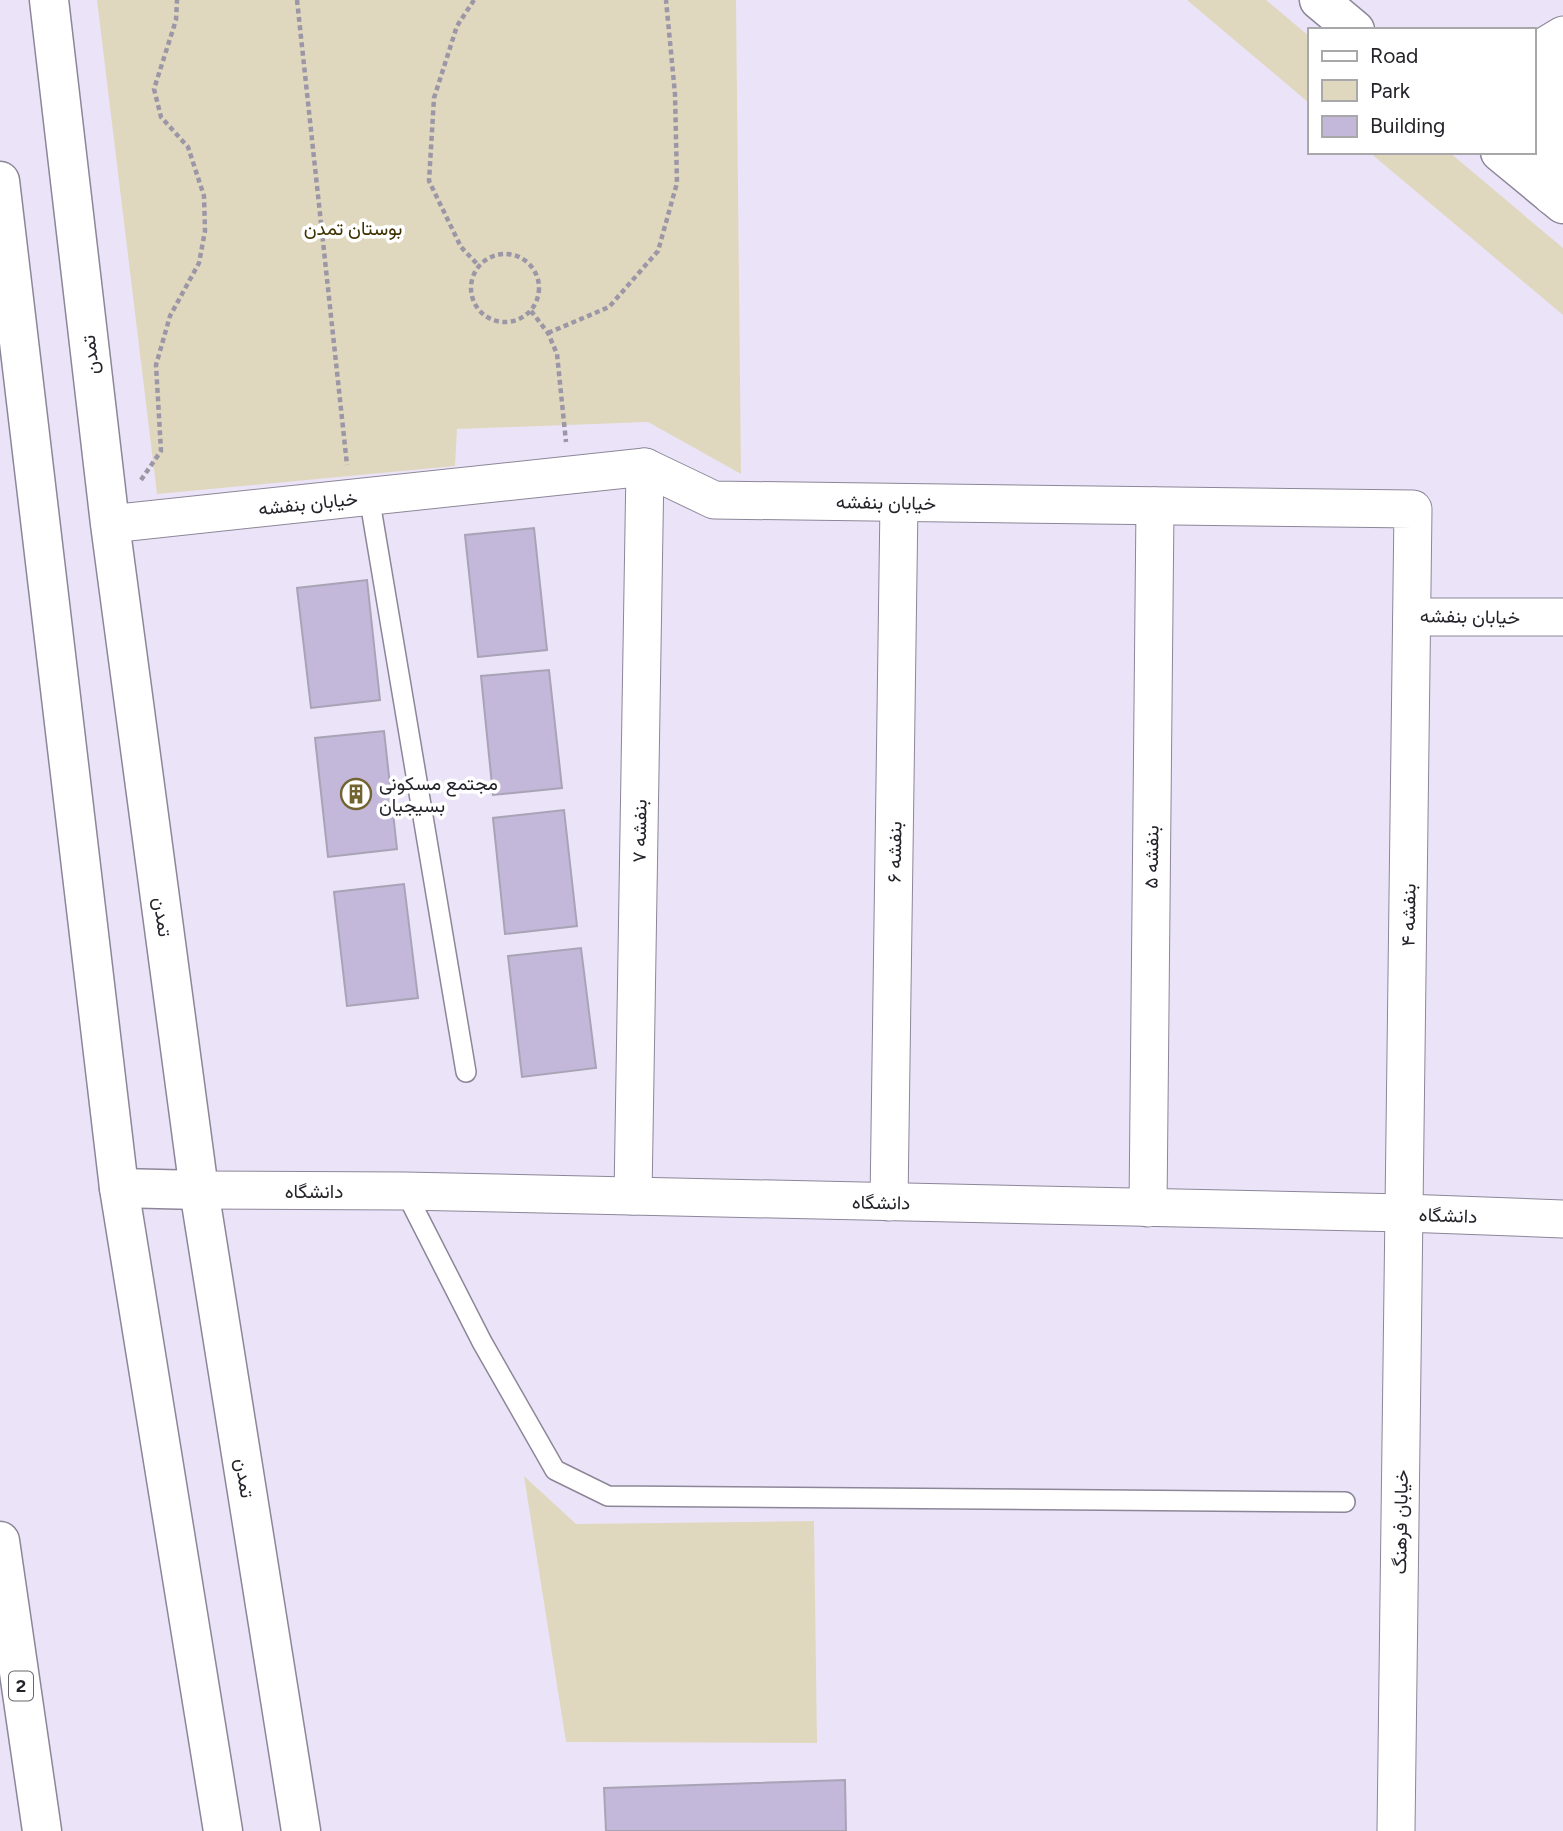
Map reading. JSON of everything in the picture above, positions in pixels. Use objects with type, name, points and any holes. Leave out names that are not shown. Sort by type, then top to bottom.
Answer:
[{"type":"main road","name":"تمدن","points":[[50,0],[110,524],[199,1190],[300,1831]]},
{"type":"main road","points":[[1319,0],[1353,28]]},
{"type":"main road","points":[[1502,154],[1558,200]]},
{"type":"main road","points":[[0,181],[119,1188],[223,1831]]},
{"type":"main road","points":[[119,1188],[199,1190]]},
{"type":"main road","name":"2","points":[[0,1541],[42,1831]]},
{"type":"street","points":[[1558,200],[1548,44],[1563,35]]},
{"type":"street","name":"خیابان بنفشه","points":[[110,524],[645,467],[714,500],[1413,509],[1412,617],[1563,617]]},
{"type":"street","name":"بنفشه ۷","points":[[633,1196],[645,467]]},
{"type":"street","name":"بنفشه ۶","points":[[889,1202],[899,503]]},
{"type":"street","name":"بنفشه ۵","points":[[1148,1208],[1155,506]]},
{"type":"street","name":"بنفشه ۴","points":[[1404,1213],[1412,617]]},
{"type":"street","name":"دانشگاه","points":[[199,1190],[405,1191],[1404,1213],[1563,1219]]},
{"type":"street","name":"خیابان فرهنگ","points":[[1396,1831],[1404,1213]]},
{"type":"lane","points":[[360,497],[466,1072]]},
{"type":"lane","points":[[405,1191],[482,1342],[555,1470],[608,1496],[1345,1502]]},
{"type":"path","points":[[110,524],[160,451],[156,365],[170,316],[199,262],[205,232],[204,196],[188,147],[161,117],[154,89],[176,20],[177,0]]},
{"type":"path","points":[[297,0],[360,497]]},
{"type":"path","points":[[474,0],[457,26],[434,98],[429,181],[461,247],[479,266]]},
{"type":"path","points":[[548,333],[609,307],[658,251],[677,183],[675,94],[666,0]]},
{"type":"path","points":[[502,254],[527,262],[536,272],[539,285],[538,299],[531,311],[521,319],[508,322],[494,321],[483,314],[474,304],[470,291],[472,277],[479,266],[489,257],[502,254]]},
{"type":"path","points":[[531,311],[548,333],[557,354],[569,475]]},
{"type":"green space","name":"بوستان تمدن","points":[[97,0],[736,0],[741,474],[648,422],[457,429],[455,466],[157,494]]},
{"type":"green space","points":[[1187,0],[1266,0],[1308,35],[1308,102]]},
{"type":"green space","points":[[1371,154],[1451,154],[1563,248],[1563,315]]},
{"type":"green space","points":[[524,1476],[576,1524],[814,1521],[817,1743],[566,1742]]},
{"type":"building","points":[[534,528],[547,650],[478,657],[465,535]]},
{"type":"building","points":[[367,580],[380,700],[311,708],[297,588]]},
{"type":"building","points":[[549,670],[562,788],[493,795],[481,676]]},
{"type":"building","name":"مجتمع مسکونی بسیجیان","points":[[384,731],[397,849],[328,857],[315,738]]},
{"type":"building","points":[[564,810],[577,926],[505,934],[493,818]]},
{"type":"building","points":[[404,884],[418,998],[347,1006],[334,892]]},
{"type":"building","points":[[581,948],[596,1068],[522,1077],[508,956]]},
{"type":"building","points":[[845,1780],[846,1831],[606,1831],[604,1788]]},
{"type":"place","name":"مجتمع مسکونی بسیجیان","points":[[356,794]]}]
